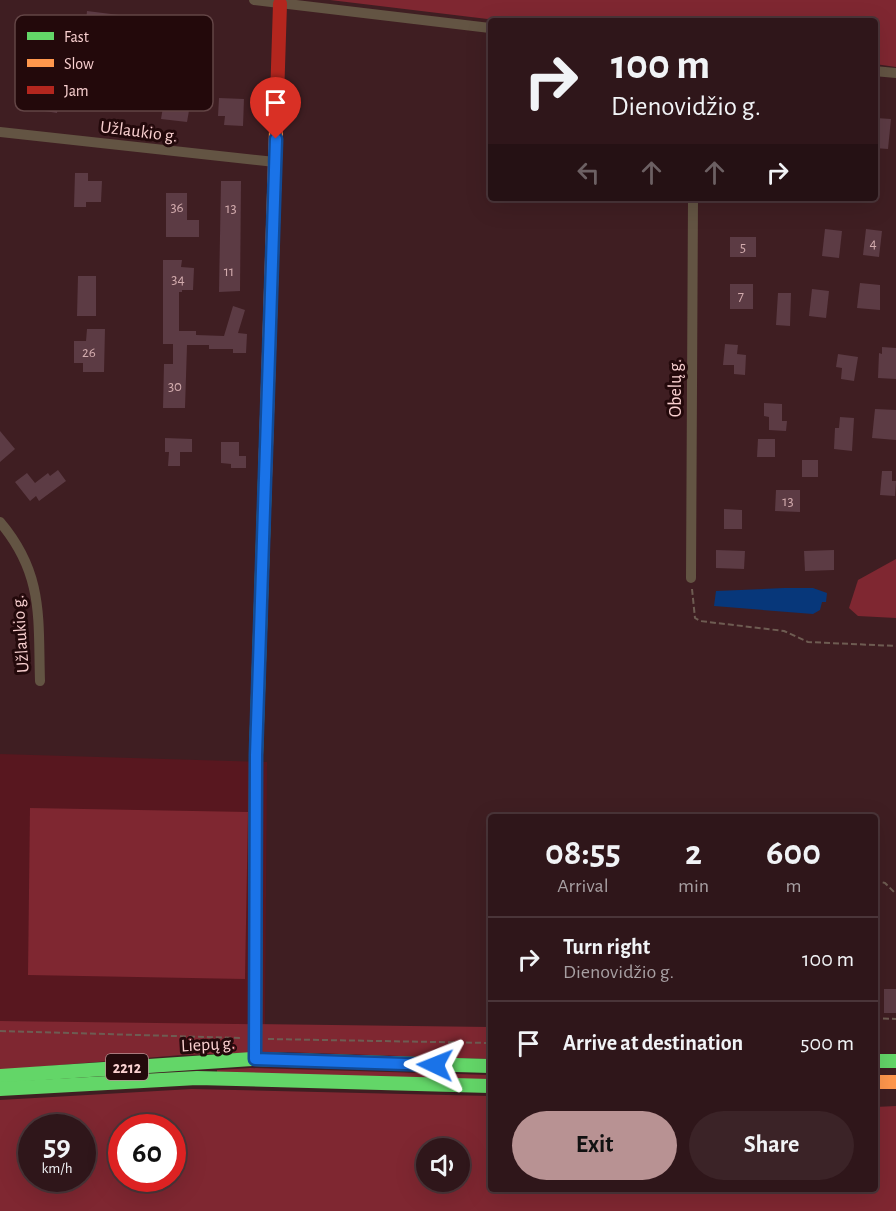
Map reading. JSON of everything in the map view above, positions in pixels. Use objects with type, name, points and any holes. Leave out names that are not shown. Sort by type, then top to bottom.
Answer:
[{"type":"street","points":[[254,0],[488,28]]},
{"type":"street","points":[[255,1059],[256,755],[280,4]]},
{"type":"street","points":[[878,71],[896,73]]},
{"type":"street","name":"Užlaukio g.","points":[[0,132],[275,162]]},
{"type":"street","name":"Obelų g.","points":[[691,578],[693,201]]},
{"type":"street","name":"Užlaukio g.","points":[[0,522],[25,558],[32,578],[38,610],[40,681]]},
{"type":"street","name":"Liepų g.","points":[[0,1076],[255,1059],[488,1066]]},
{"type":"street","points":[[878,1061],[896,1061]]},
{"type":"street","name":"Liepų g.","points":[[0,1089],[197,1078],[488,1086]]},
{"type":"street","points":[[878,1083],[896,1082]]},
{"type":"path","points":[[691,578],[695,618],[700,621],[784,631],[808,642],[896,646]]},
{"type":"path","points":[[878,881],[885,883],[896,894]]},
{"type":"path","points":[[878,1018],[896,1018]]},
{"type":"path","points":[[0,1031],[255,1039],[488,1042]]},
{"type":"shaded area","points":[[330,0],[896,0],[896,67],[878,64],[878,18],[488,19]]},
{"type":"shaded area","points":[[896,559],[896,618],[858,616],[849,608],[858,580]]},
{"type":"shaded area","points":[[0,754],[267,762],[265,1026],[0,1021]]},
{"type":"shaded area","points":[[30,808],[248,812],[245,979],[28,975]]},
{"type":"shaded area","points":[[0,1021],[488,1027],[488,1059],[280,1052],[182,1055],[0,1070]]},
{"type":"shaded area","points":[[250,1068],[488,1075],[488,1080],[217,1073],[217,1070]]},
{"type":"shaded area","points":[[192,1089],[488,1096],[488,1192],[878,1192],[878,1107],[896,1106],[896,1211],[0,1211],[0,1100]]},
{"type":"water","points":[[813,588],[827,593],[826,602],[822,602],[820,610],[813,614],[714,606],[716,591]]},
{"type":"building","points":[[87,11],[119,15],[87,15]]},
{"type":"building","points":[[219,98],[244,99],[243,126],[224,125],[225,116],[218,116]]},
{"type":"building","points":[[162,111],[189,111],[187,122],[161,119]]},
{"type":"building","points":[[878,118],[891,119],[888,149],[878,148]]},
{"type":"building","points":[[75,173],[88,173],[88,181],[102,181],[101,202],[86,202],[86,207],[74,207]]},
{"type":"building","points":[[221,181],[241,181],[240,291],[219,292]]},
{"type":"building","points":[[166,193],[187,193],[187,220],[199,220],[199,237],[166,237]]},
{"type":"building","points":[[825,229],[842,231],[839,258],[822,256]]},
{"type":"building","points":[[866,229],[882,231],[879,257],[863,255]]},
{"type":"building","points":[[730,237],[756,237],[756,257],[730,257]]},
{"type":"building","points":[[163,260],[182,260],[181,267],[194,268],[193,290],[179,292],[179,331],[196,331],[196,335],[224,336],[233,306],[245,310],[238,333],[247,334],[246,353],[233,353],[233,349],[209,349],[209,345],[187,345],[185,408],[163,408],[164,364],[173,364],[173,344],[163,344]]},
{"type":"building","points":[[78,276],[96,276],[96,316],[77,316]]},
{"type":"building","points":[[860,283],[880,285],[880,310],[857,308]]},
{"type":"building","points":[[730,284],[753,284],[753,309],[730,309]]},
{"type":"building","points":[[812,289],[829,291],[826,318],[809,316]]},
{"type":"building","points":[[778,293],[791,293],[790,326],[776,325]]},
{"type":"building","points":[[87,329],[105,329],[104,372],[83,372],[83,363],[74,363],[74,341],[86,341]]},
{"type":"building","points":[[725,344],[738,345],[737,354],[746,355],[745,375],[734,374],[734,365],[723,365]]},
{"type":"building","points":[[882,347],[896,348],[896,379],[878,378],[879,353],[882,354]]},
{"type":"building","points":[[838,354],[858,357],[854,381],[841,379],[842,368],[836,367]]},
{"type":"building","points":[[764,403],[782,404],[782,421],[787,421],[786,431],[769,430],[769,417],[764,416]]},
{"type":"building","points":[[875,409],[896,410],[896,440],[872,438]]},
{"type":"building","points":[[840,417],[854,418],[852,451],[834,449],[835,428],[839,428]]},
{"type":"building","points":[[0,431],[15,449],[0,462]]},
{"type":"building","points":[[165,438],[192,439],[192,452],[180,452],[180,466],[168,466],[169,452],[165,452]]},
{"type":"building","points":[[758,439],[775,439],[775,457],[757,457]]},
{"type":"building","points":[[221,442],[239,442],[239,456],[246,456],[246,468],[231,468],[231,464],[221,463]]},
{"type":"building","points":[[802,460],[818,460],[818,477],[802,477]]},
{"type":"building","points":[[58,470],[66,481],[39,501],[36,496],[30,501],[15,482],[27,473],[35,483],[48,473],[50,476]]},
{"type":"building","points":[[882,471],[892,471],[892,481],[896,481],[895,496],[880,495]]},
{"type":"building","points":[[776,490],[800,490],[800,512],[775,511]]},
{"type":"building","points":[[724,509],[742,510],[742,529],[724,529]]},
{"type":"building","points":[[716,550],[745,551],[744,569],[716,568]]},
{"type":"building","points":[[834,550],[834,570],[805,571],[804,551]]},
{"type":"building","points":[[884,989],[896,989],[896,1013],[884,1013]]},
{"type":"traffic: fast","points":[[255,1059],[256,755],[265,478]]},
{"type":"traffic: fast","points":[[0,1076],[252,1059],[488,1066]]},
{"type":"traffic: fast","points":[[878,1061],[896,1061]]},
{"type":"traffic: fast","points":[[0,1089],[197,1078],[488,1086]]},
{"type":"traffic: slow","points":[[265,478],[276,130]]},
{"type":"traffic: slow","points":[[878,1082],[896,1082]]},
{"type":"traffic: jam","points":[[276,130],[280,4]]},
{"type":"route","points":[[276,139],[256,755],[255,1059],[435,1065]]}]
